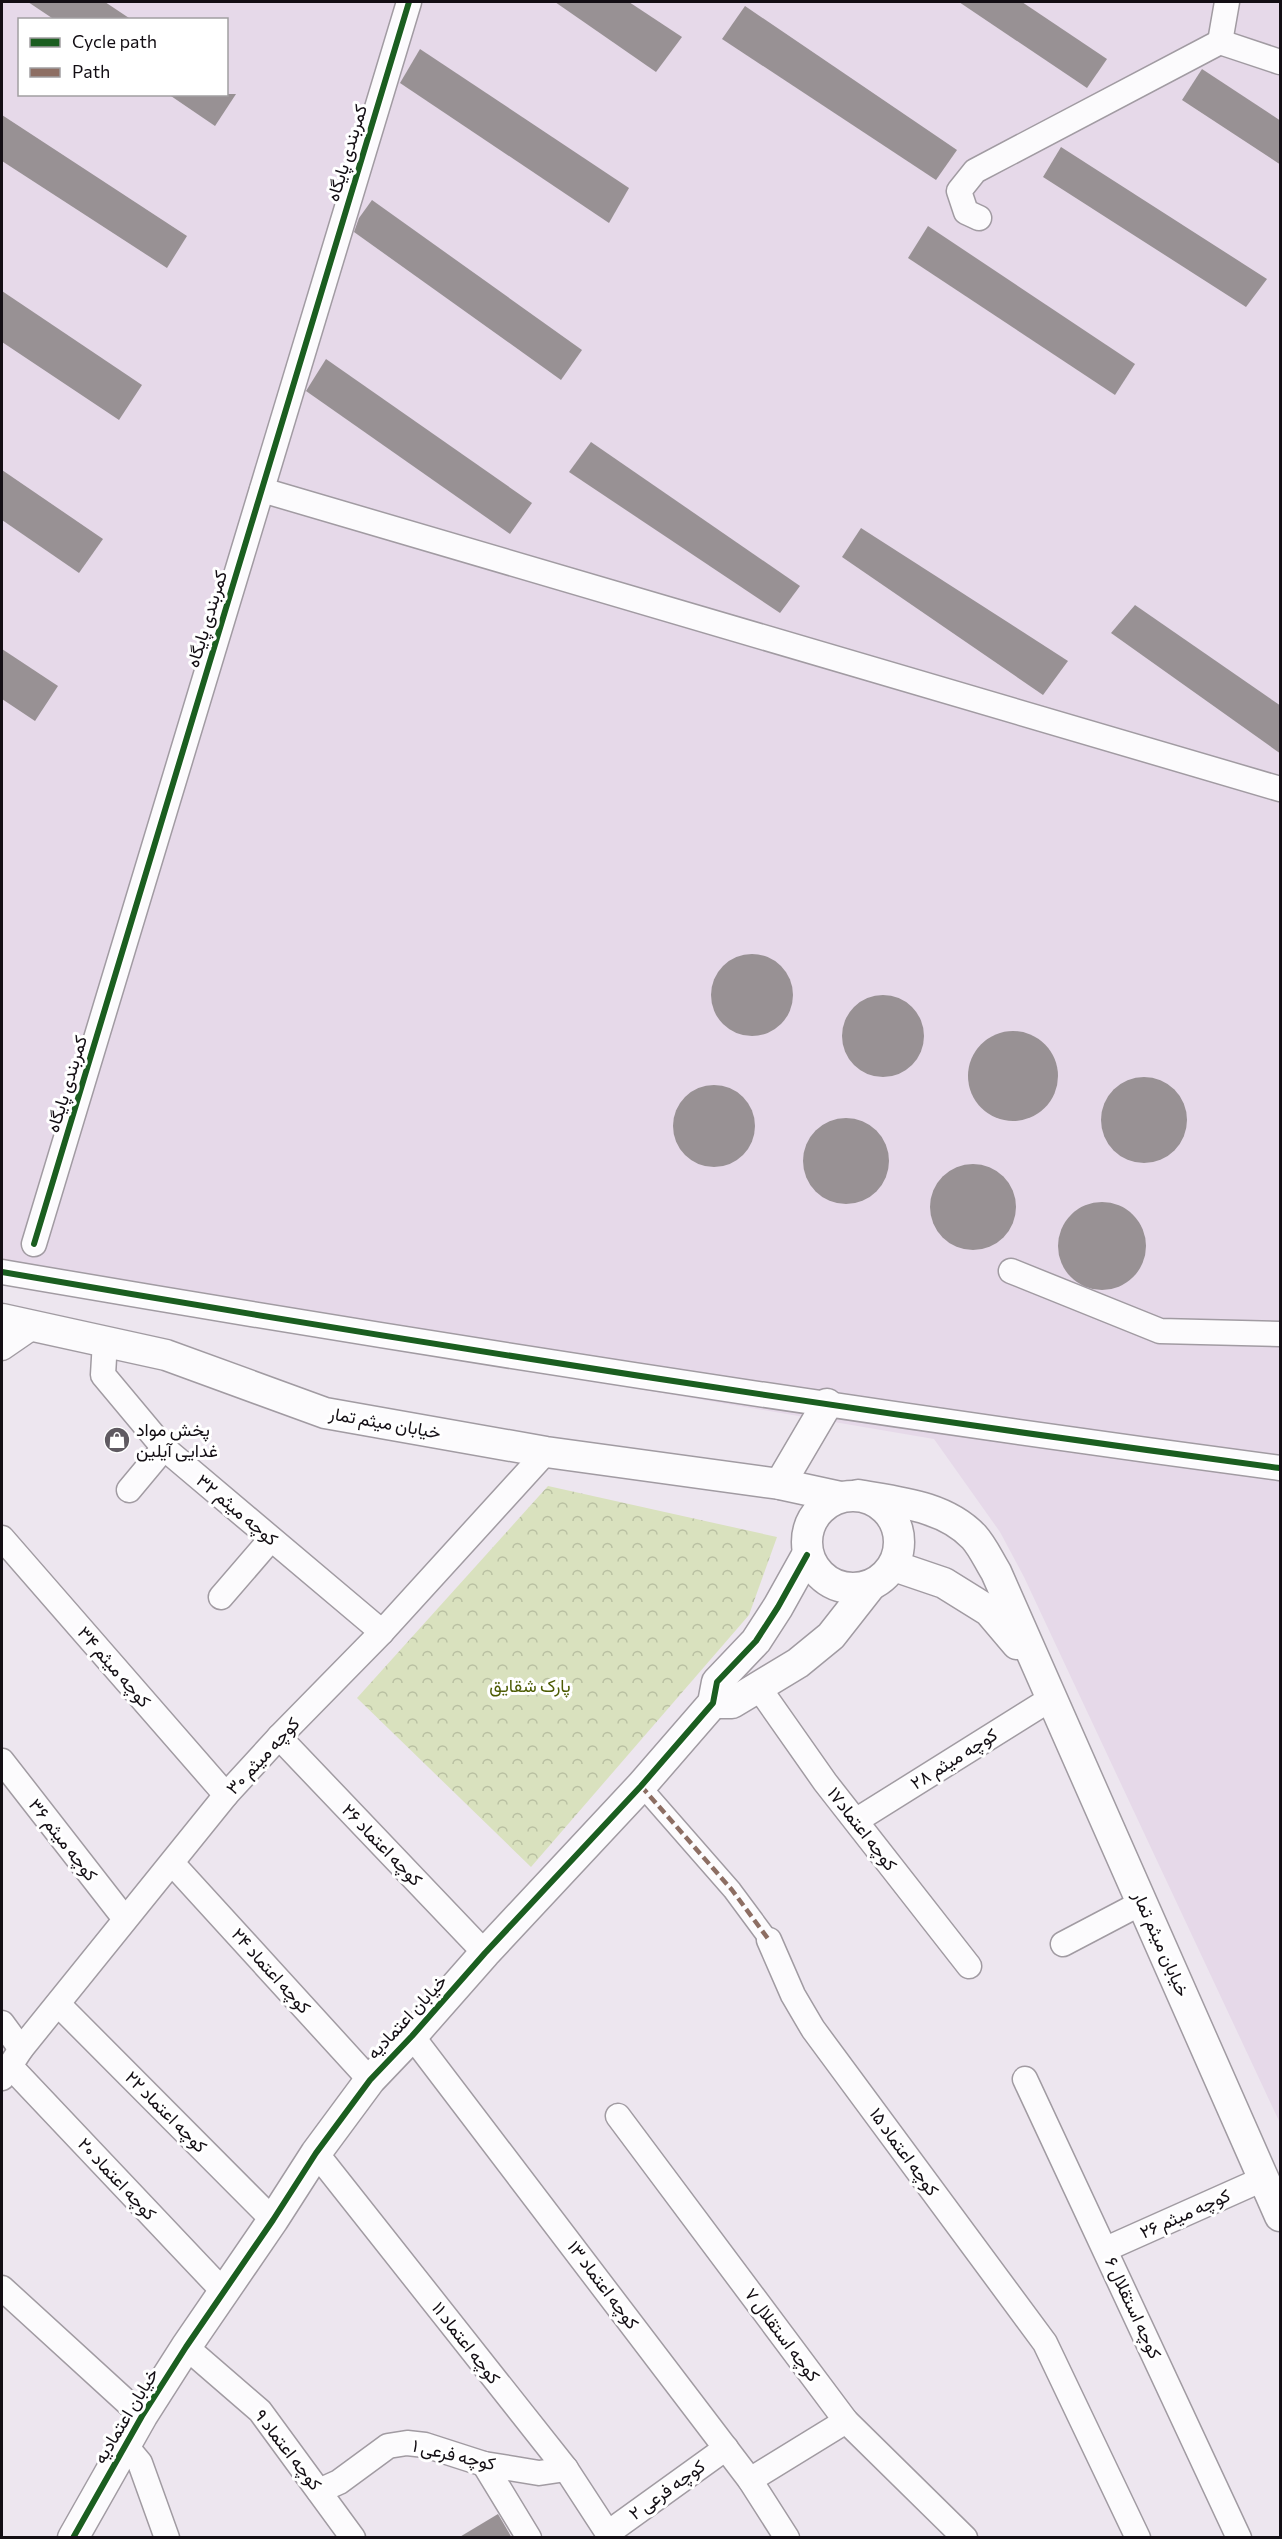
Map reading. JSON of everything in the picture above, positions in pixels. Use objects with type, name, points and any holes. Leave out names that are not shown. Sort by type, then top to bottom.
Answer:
[{"type":"street","name":"کمربندی پایگاه","points":[[34,1244],[409,2]]},
{"type":"street","points":[[1220,42],[1227,2]]},
{"type":"street","points":[[979,218],[966,212],[959,191],[975,171],[1220,42],[1281,62]]},
{"type":"street","points":[[262,490],[1281,789]]},
{"type":"street","points":[[2,1272],[202,1306],[827,1404],[984,1428],[1281,1468]]},
{"type":"street","points":[[1011,1272],[1160,1331],[1281,1334]]},
{"type":"street","name":"خیابان میثم تمار","points":[[2,1319],[166,1355],[325,1413],[546,1452],[920,1506],[954,1521],[974,1537],[996,1572],[1281,2216]]},
{"type":"street","points":[[2,1348],[34,1326]]},
{"type":"street","name":"کوچه میثم ۳۲","points":[[105,1341],[103,1375],[164,1448],[382,1632]]},
{"type":"street","points":[[827,1404],[780,1484],[796,1511],[816,1571],[830,1583],[847,1589],[871,1585]]},
{"type":"street","points":[[129,1490],[164,1448]]},
{"type":"street","name":"کوچه میثم ۳۰","points":[[11,2065],[226,1795],[279,1737],[382,1632],[546,1452]]},
{"type":"street","points":[[713,1703],[732,1703],[759,1688],[798,1663],[831,1636],[871,1585],[894,1566],[899,1548],[898,1530],[890,1514],[875,1501],[849,1496],[823,1505],[812,1519],[807,1546]]},
{"type":"street","name":"کوچه میثم ۳۴","points":[[2,1538],[226,1795]]},
{"type":"street","points":[[221,1597],[271,1539]]},
{"type":"street","name":"خیابان اعتمادیه","points":[[73,2538],[142,2416],[186,2347],[316,2153],[370,2080],[641,1786],[713,1703],[717,1682],[756,1641],[778,1608],[807,1546]]},
{"type":"street","name":"خیابان میثم تمار","points":[[894,1566],[944,1583],[989,1611],[1046,1685]]},
{"type":"street","name":"کوچه میثم ۲۸","points":[[857,1820],[1046,1685]]},
{"type":"street","name":"کوچه اعتماد۱۷","points":[[759,1688],[825,1782],[969,1966]]},
{"type":"street","name":"کوچه اعتماد ۲۶","points":[[279,1737],[485,1953]]},
{"type":"street","name":"کوچه میثم ۳۶","points":[[2,1761],[125,1919]]},
{"type":"street","name":"کوچه اعتماد ۱۵","points":[[641,1786],[732,1890],[769,1940],[793,1995],[813,2029],[1045,2343],[1138,2538]]},
{"type":"street","name":"کوچه اعتماد ۲۴","points":[[172,1863],[370,2080]]},
{"type":"street","points":[[1063,1944],[1143,1902]]},
{"type":"street","name":"کوچه اعتماد ۲۲","points":[[58,2004],[273,2220]]},
{"type":"street","name":"کوچه اعتماد ۲۰","points":[[2,2023],[11,2065],[224,2292]]},
{"type":"street","name":"کوچه اعتماد ۱۳","points":[[412,2036],[750,2480],[787,2538]]},
{"type":"street","name":"کوچه استقلال ۶","points":[[1025,2079],[1239,2538]]},
{"type":"street","name":"کوچه استقلال ۷","points":[[618,2116],[846,2421],[965,2538]]},
{"type":"street","name":"کوچه اعتماد ۱۱","points":[[316,2153],[566,2469],[610,2535]]},
{"type":"street","name":"کوچه میثم ۲۶","points":[[1106,2249],[1263,2179]]},
{"type":"street","points":[[2,2288],[142,2416]]},
{"type":"street","name":"کوچه اعتماد ۹","points":[[186,2347],[260,2411],[353,2538]]},
{"type":"street","points":[[750,2480],[846,2421]]},
{"type":"street","name":"کوچه فرعی ۱","points":[[319,2491],[339,2482],[388,2446],[407,2444],[425,2445],[484,2464],[539,2473],[566,2469]]},
{"type":"street","name":"کوچه فرعی ۲","points":[[610,2535],[726,2448]]},
{"type":"street","points":[[120,2454],[151,2538]]},
{"type":"street","points":[[120,2454],[140,2463],[166,2538]]},
{"type":"street","points":[[484,2464],[529,2538]]},
{"type":"shaded area","points":[[2,2],[1280,2],[1280,2123],[1024,1577],[1000,1532],[934,1439],[2,1281]]},
{"type":"green space","name":"پارک شقایق","points":[[548,1486],[777,1537],[749,1615],[531,1867],[357,1698]]},
{"type":"building","points":[[28,2],[105,2],[129,18],[52,18]]},
{"type":"building","points":[[555,2],[629,2],[682,37],[656,72]]},
{"type":"building","points":[[959,2],[1022,2],[1107,59],[1087,88]]},
{"type":"building","points":[[745,6],[957,150],[936,180],[722,39]]},
{"type":"building","points":[[420,49],[629,188],[609,223],[400,83]]},
{"type":"building","points":[[1202,69],[1281,121],[1281,165],[1182,100]]},
{"type":"building","points":[[236,94],[215,126],[171,96]]},
{"type":"building","points":[[2,115],[187,236],[167,268],[2,161]]},
{"type":"building","points":[[1061,147],[1267,279],[1246,307],[1043,177]]},
{"type":"building","points":[[372,200],[582,350],[561,380],[354,232],[359,218]]},
{"type":"building","points":[[928,226],[1135,364],[1115,395],[908,258]]},
{"type":"building","points":[[2,291],[142,385],[119,420],[2,342]]},
{"type":"building","points":[[326,359],[532,503],[510,534],[306,391]]},
{"type":"building","points":[[591,442],[800,586],[780,613],[569,472]]},
{"type":"building","points":[[2,470],[103,539],[79,573],[2,520]]},
{"type":"building","points":[[861,528],[1068,661],[1043,695],[842,557]]},
{"type":"building","points":[[1135,605],[1281,706],[1281,754],[1111,633]]},
{"type":"building","points":[[2,649],[58,686],[35,721],[2,699]]},
{"type":"building","points":[[752,954],[768,957],[781,966],[790,979],[793,995],[790,1011],[781,1024],[768,1033],[752,1036],[736,1033],[723,1024],[714,1011],[711,995],[714,979],[723,966],[736,957]]},
{"type":"building","points":[[883,995],[899,998],[912,1007],[921,1020],[924,1036],[921,1052],[912,1065],[899,1074],[883,1077],[867,1074],[854,1065],[845,1052],[842,1036],[845,1020],[854,1007],[867,998]]},
{"type":"building","points":[[1013,1031],[1030,1035],[1045,1044],[1054,1059],[1058,1076],[1054,1093],[1045,1108],[1030,1117],[1013,1121],[996,1117],[981,1108],[972,1093],[968,1076],[972,1059],[981,1044],[996,1035]]},
{"type":"building","points":[[1136,1077],[1152,1077],[1175,1089],[1184,1103],[1187,1120],[1184,1137],[1175,1151],[1152,1163],[1136,1163],[1120,1156],[1108,1144],[1101,1128],[1101,1112],[1108,1096],[1120,1084]]},
{"type":"building","points":[[714,1085],[730,1088],[743,1097],[752,1110],[755,1126],[752,1142],[743,1155],[730,1164],[714,1167],[698,1164],[685,1155],[676,1142],[673,1126],[676,1110],[685,1097],[698,1088]]},
{"type":"building","points":[[846,1118],[862,1122],[876,1131],[885,1145],[889,1161],[885,1177],[876,1191],[862,1200],[846,1204],[830,1200],[816,1191],[807,1177],[803,1161],[807,1145],[816,1131],[830,1122]]},
{"type":"building","points":[[973,1164],[989,1168],[1003,1177],[1012,1191],[1016,1207],[1012,1223],[1003,1237],[989,1246],[973,1250],[957,1246],[943,1237],[934,1223],[930,1207],[934,1191],[943,1177],[957,1168]]},
{"type":"building","points":[[1102,1202],[1119,1205],[1133,1215],[1143,1229],[1146,1246],[1143,1263],[1133,1277],[1119,1287],[1102,1290],[1085,1287],[1071,1277],[1061,1263],[1058,1246],[1061,1229],[1071,1215],[1085,1205]]},
{"type":"building","points":[[498,2514],[512,2538],[458,2538]]},
{"type":"marked path","points":[[641,1786],[732,1890],[769,1940]]},
{"type":"cycle path","points":[[34,1244],[409,2]]},
{"type":"cycle path","points":[[2,1272],[640,1376],[960,1424],[1280,1468]]},
{"type":"cycle path","points":[[73,2538],[142,2416],[186,2347],[316,2153],[370,2080],[641,1786],[713,1703],[717,1682],[756,1641],[807,1555]]},
{"type":"place","name":"پخش مواد غدایی آیلین","points":[[117,1440]]}]
